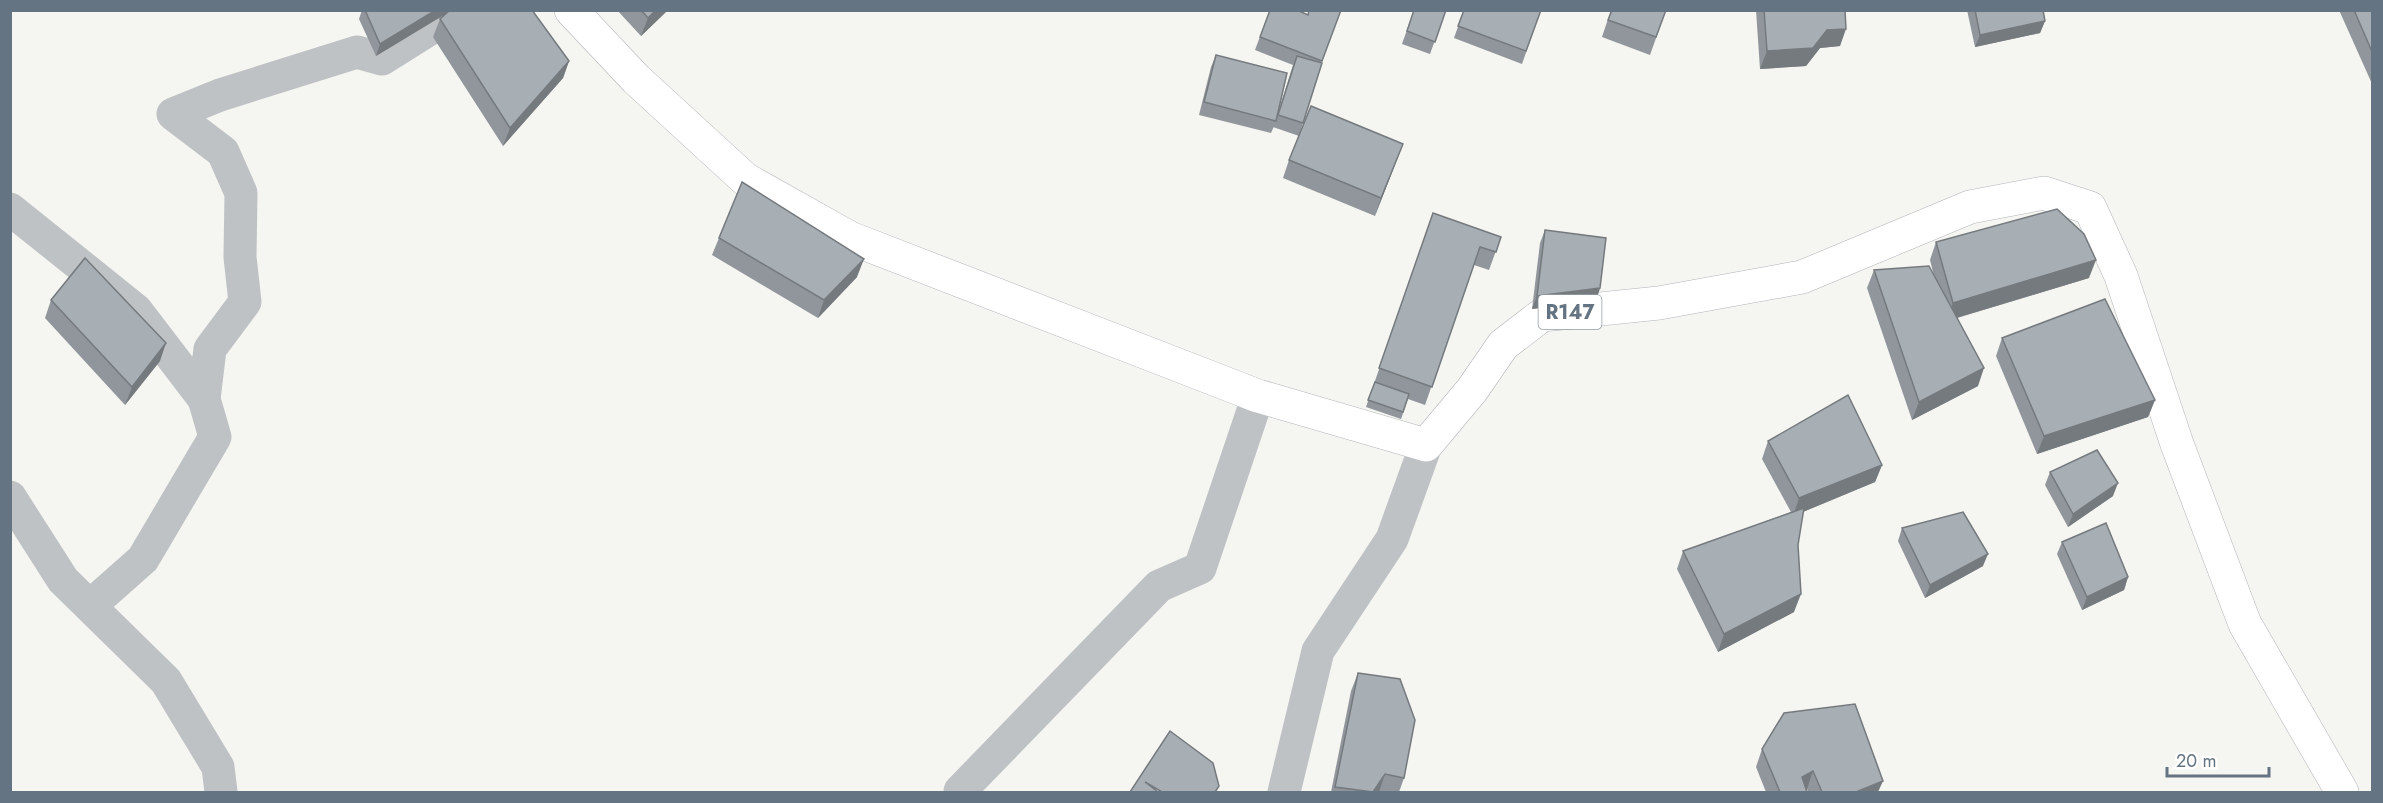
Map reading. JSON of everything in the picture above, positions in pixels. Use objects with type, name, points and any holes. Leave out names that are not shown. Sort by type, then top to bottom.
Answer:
[{"type":"main road","points":[[571,10],[636,79],[745,179],[850,238],[1258,396],[1426,445]]},
{"type":"main road","name":"R147","points":[[1426,445],[1472,390],[1503,345],[1542,315],[1659,303],[1802,277],[1970,207],[2044,194],[2090,208],[2121,276],[2177,444],[2245,624],[2342,792]]},
{"type":"street","points":[[204,399],[210,349],[245,302],[240,257],[241,193],[223,152],[173,114],[220,95],[357,52],[382,59],[460,10]]},
{"type":"street","points":[[10,209],[136,310],[204,399],[215,437],[143,559],[90,606]]},
{"type":"street","points":[[960,791],[1159,586],[1200,568],[1258,396]]},
{"type":"street","points":[[1284,792],[1318,651],[1392,538],[1426,445]]},
{"type":"street","points":[[10,497],[63,580],[166,681],[218,767],[221,792]]},
{"type":"building","points":[[365,10],[436,10],[380,44]]},
{"type":"building","points":[[450,10],[532,10],[569,61],[510,128],[440,19]]},
{"type":"building","points":[[641,10],[656,10],[648,18]]},
{"type":"building","points":[[1270,10],[1297,10],[1308,15],[1309,10],[1341,10],[1322,61],[1260,37]]},
{"type":"building","points":[[1414,10],[1446,10],[1435,42],[1407,31]]},
{"type":"building","points":[[1464,10],[1541,10],[1526,51],[1458,26]]},
{"type":"building","points":[[1612,10],[1666,10],[1656,37],[1608,20]]},
{"type":"building","points":[[1764,10],[1845,10],[1846,29],[1827,30],[1813,48],[1767,51]]},
{"type":"building","points":[[1975,10],[2043,10],[2045,21],[1980,35]]},
{"type":"building","points":[[2354,10],[2373,10],[2373,54]]},
{"type":"building","points":[[1216,55],[1287,73],[1276,121],[1204,102]]},
{"type":"building","points":[[1297,56],[1322,63],[1303,123],[1278,115]]},
{"type":"building","points":[[1311,106],[1403,144],[1381,198],[1289,160]]},
{"type":"building","points":[[742,182],[864,259],[824,300],[719,238]]},
{"type":"building","points":[[2057,209],[2084,234],[2096,260],[1953,303],[1936,242]]},
{"type":"building","points":[[1433,213],[1501,237],[1496,252],[1480,247],[1432,387],[1379,368]]},
{"type":"building","points":[[1545,230],[1606,238],[1600,288],[1537,296]]},
{"type":"building","points":[[85,258],[166,343],[132,387],[51,300]]},
{"type":"building","points":[[1929,266],[1984,368],[1919,402],[1874,270]]},
{"type":"building","points":[[2105,299],[2155,400],[2044,436],[2002,338]]},
{"type":"building","points":[[1375,382],[1409,394],[1403,412],[1368,400]]},
{"type":"building","points":[[1848,395],[1882,465],[1799,498],[1768,441]]},
{"type":"building","points":[[2097,450],[2118,483],[2073,514],[2050,472]]},
{"type":"building","points":[[1804,508],[1798,545],[1801,594],[1724,634],[1683,551]]},
{"type":"building","points":[[1963,512],[1988,554],[1930,585],[1902,528]]},
{"type":"building","points":[[2106,523],[2128,577],[2087,597],[2062,542]]},
{"type":"building","points":[[1358,673],[1400,679],[1415,720],[1404,778],[1385,774],[1373,792],[1335,787]]},
{"type":"building","points":[[1855,704],[1883,781],[1856,792],[1822,792],[1813,771],[1802,777],[1807,792],[1780,792],[1762,749],[1784,713]]},
{"type":"building","points":[[1170,731],[1213,763],[1219,786],[1215,792],[1162,792],[1145,782],[1158,792],[1130,792]]}]
